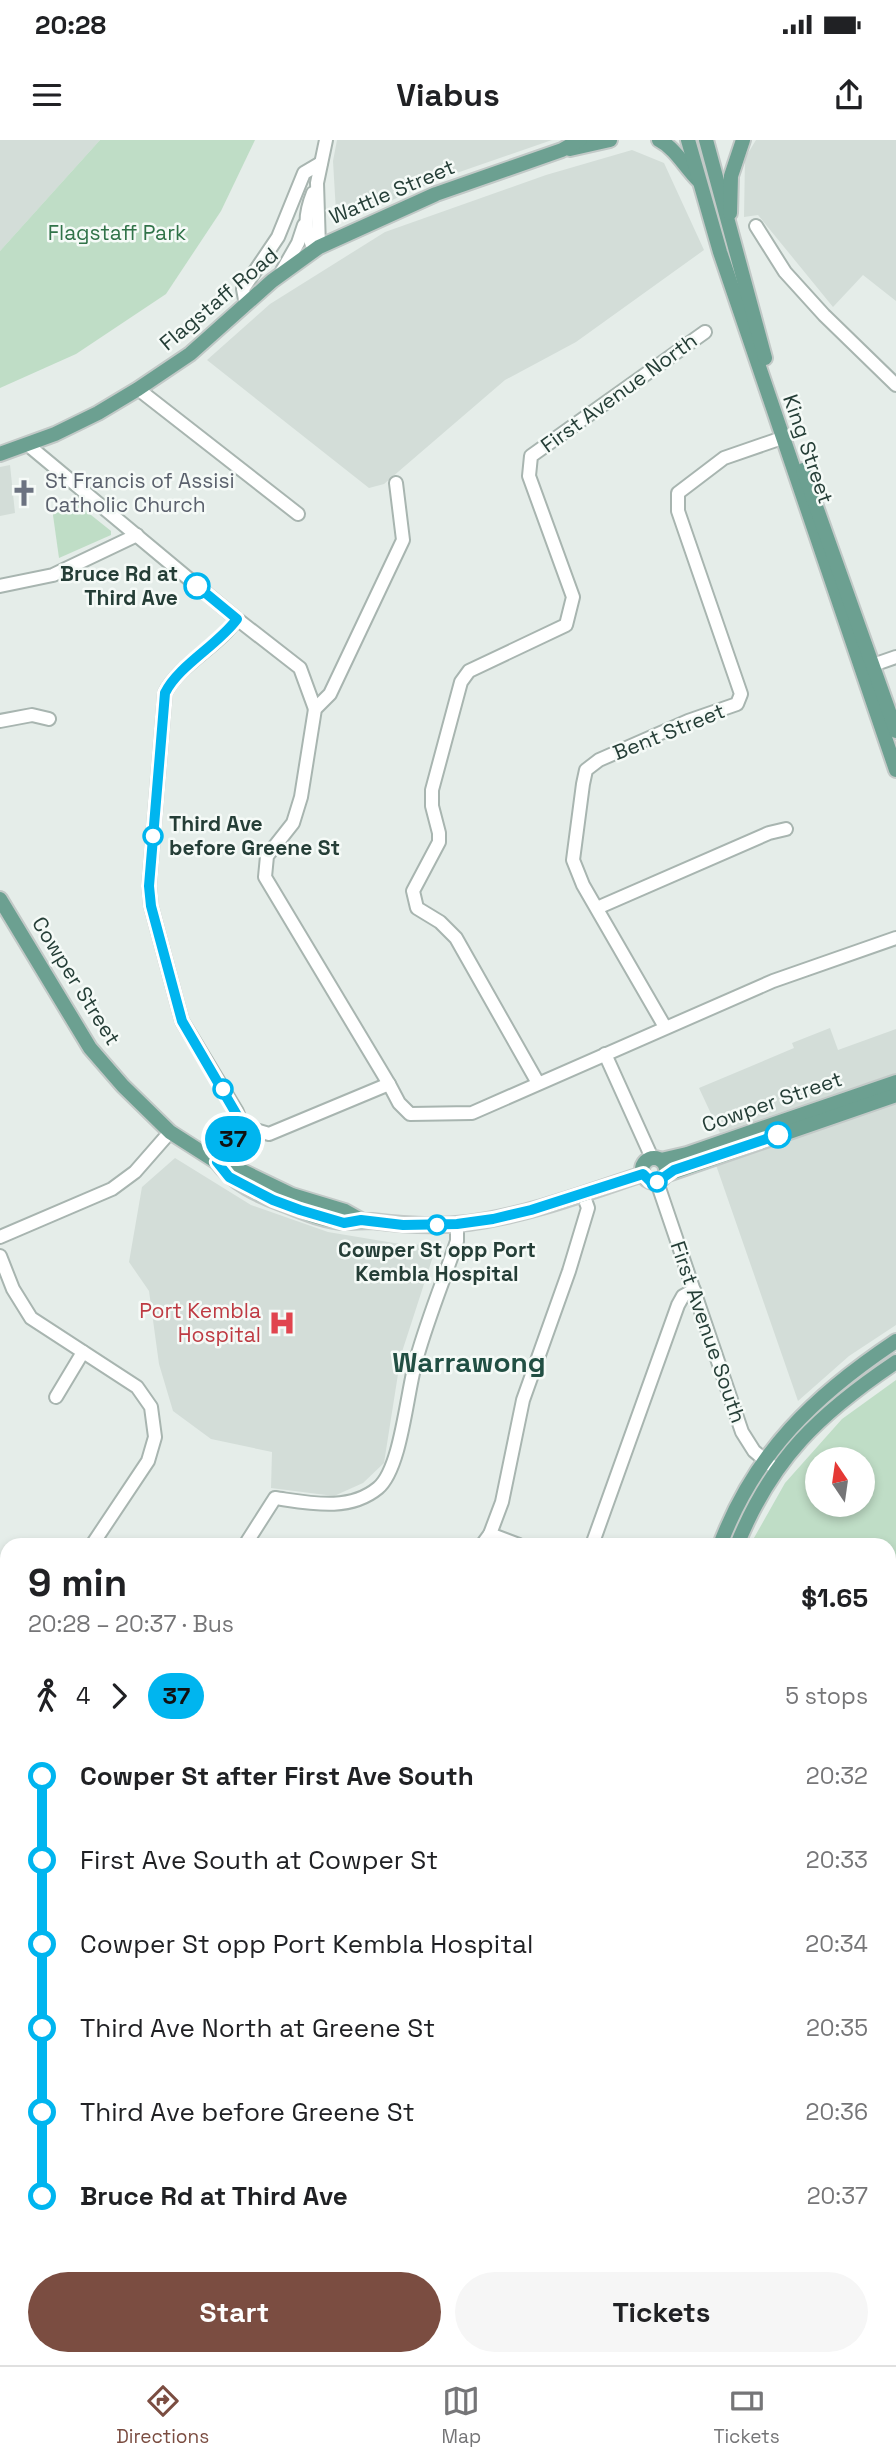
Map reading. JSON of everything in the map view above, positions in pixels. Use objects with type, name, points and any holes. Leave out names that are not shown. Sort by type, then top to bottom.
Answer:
[{"type":"main road","name":"Wattle Street","points":[[562,150],[580,140]]},
{"type":"main road","name":"Wattle Street","points":[[317,248],[436,194],[562,150],[610,140]]},
{"type":"main road","points":[[659,140],[670,147],[682,165],[699,181]]},
{"type":"main road","name":"King Street","points":[[688,140],[720,253],[896,770]]},
{"type":"main road","name":"King Street","points":[[706,140],[762,348],[791,438],[896,731]]},
{"type":"main road","points":[[729,231],[731,176],[743,140]]},
{"type":"main road","name":"Flagstaff Road","points":[[0,454],[98,413],[191,355],[280,274],[317,248]]},
{"type":"main road","name":"Cowper Street","points":[[0,899],[90,1048],[123,1086],[170,1132],[217,1162],[234,1167],[275,1188],[345,1211],[361,1220]]},
{"type":"main road","name":"Cowper Street","points":[[656,1159],[687,1154],[896,1082]]},
{"type":"main road","name":"Cowper Street","points":[[661,1178],[712,1157],[896,1096]]},
{"type":"main road","points":[[656,1159],[665,1165],[661,1178],[650,1181],[643,1174],[643,1166],[656,1159]]},
{"type":"main road","name":"Cowper Street","points":[[217,1162],[229,1177],[273,1200],[300,1210],[344,1223],[361,1220],[403,1225],[457,1224],[531,1210],[643,1174]]},
{"type":"main road","points":[[275,1188],[278,1195],[294,1202],[300,1210],[326,1205]]},
{"type":"main road","points":[[723,1538],[738,1502],[763,1461],[805,1411],[840,1380],[896,1341]]},
{"type":"main road","points":[[741,1538],[777,1470],[805,1433],[856,1389],[896,1362]]},
{"type":"street","points":[[280,274],[288,264],[311,216],[326,140]]},
{"type":"street","points":[[246,305],[243,289],[278,237],[304,173],[321,163]]},
{"type":"street","points":[[311,216],[326,229],[347,233]]},
{"type":"street","points":[[311,216],[317,248]]},
{"type":"street","points":[[755,226],[785,272],[819,310],[896,385]]},
{"type":"street","name":"First Avenue North","points":[[538,1083],[456,938],[440,922],[418,908],[414,891],[439,842],[432,806],[432,790],[461,682],[469,671],[566,625],[573,597],[529,476],[531,456],[705,332]]},
{"type":"street","points":[[138,389],[298,513]]},
{"type":"street","name":"Bent Street","points":[[665,1027],[583,885],[573,860],[586,770],[599,760],[688,721],[737,704],[741,694],[678,511],[678,493],[724,458],[782,438]]},
{"type":"street","points":[[28,444],[237,619],[300,668],[315,709],[297,810],[293,823],[267,856],[265,877],[399,1102],[410,1114],[472,1113],[773,981],[896,938]]},
{"type":"street","points":[[315,709],[330,694],[399,553],[403,540],[396,483]]},
{"type":"street","points":[[0,586],[53,575],[137,536]]},
{"type":"street","points":[[237,619],[222,637],[173,681],[165,693],[149,886],[151,906],[182,1021],[237,1112],[243,1128]]},
{"type":"street","points":[[869,691],[873,664],[896,657]]},
{"type":"street","points":[[0,721],[32,715],[48,719]]},
{"type":"street","points":[[597,908],[769,833],[786,829]]},
{"type":"street","points":[[605,1054],[656,1159]]},
{"type":"street","points":[[243,1128],[270,1134],[388,1084]]},
{"type":"street","points":[[217,1162],[243,1128]]},
{"type":"street","points":[[0,1237],[112,1189],[135,1172],[170,1132]]},
{"type":"street","name":"First Avenue South","points":[[661,1178],[694,1290],[742,1432],[763,1461],[777,1470]]},
{"type":"street","points":[[487,1538],[502,1502],[523,1400],[588,1209],[583,1194]]},
{"type":"street","points":[[249,1538],[275,1498],[337,1505],[362,1498],[379,1488],[388,1476],[395,1460],[416,1358],[457,1241],[457,1224]]},
{"type":"street","points":[[0,1256],[13,1289],[31,1318],[137,1387],[151,1407],[155,1437],[148,1461],[97,1538]]},
{"type":"street","points":[[595,1538],[678,1305],[683,1296],[694,1290]]},
{"type":"street","points":[[56,1397],[83,1352]]},
{"type":"shaded area","points":[[0,140],[100,140],[0,251]]},
{"type":"shaded area","points":[[337,140],[552,140],[445,177],[353,217],[336,212],[333,161]]},
{"type":"shaded area","points":[[756,140],[896,140],[896,301],[863,275],[833,307],[758,215],[744,217],[745,158]]},
{"type":"shaded area","points":[[632,150],[664,163],[704,250],[576,342],[505,380],[384,484],[369,488],[207,360],[270,304],[385,232],[546,175]]},
{"type":"shaded area","points":[[10,465],[15,513],[0,516],[0,467]]},
{"type":"shaded area","points":[[830,1028],[838,1050],[896,1029],[896,1073],[720,1133],[699,1088],[794,1048],[792,1043]]},
{"type":"shaded area","points":[[896,1103],[896,1325],[849,1356],[798,1401],[716,1165]]},
{"type":"shaded area","name":"Port Kembla Hospital","points":[[175,1158],[251,1205],[328,1232],[406,1245],[437,1244],[401,1355],[384,1463],[363,1483],[334,1496],[271,1488],[272,1452],[211,1439],[173,1411],[159,1364],[149,1291],[129,1262],[142,1187]]},
{"type":"green space","name":"Flagstaff Park","points":[[100,140],[255,140],[221,211],[166,294],[76,354],[0,388],[0,251]]},
{"type":"green space","points":[[71,499],[111,531],[111,535],[59,558],[52,508]]},
{"type":"green space","points":[[896,1380],[896,1538],[754,1538],[785,1483],[805,1461],[805,1517],[875,1517],[875,1447],[817,1447],[842,1419]]},
{"type":"bus line","name":"37","points":[[197,586],[237,619],[222,637],[173,681],[165,693],[149,895],[182,1021],[237,1112],[243,1128],[217,1162],[229,1177],[273,1200],[344,1223],[361,1220],[403,1225],[457,1224],[531,1210],[643,1174],[650,1181],[657,1182],[674,1170],[778,1135]]},
{"type":"place","name":"St Francis of Assisi Catholic Church","points":[[24,493]]},
{"type":"place","name":"Bruce Rd at Third Ave","points":[[197,586]]},
{"type":"place","name":"Third Ave before Greene St","points":[[153,836]]},
{"type":"place","name":"Cowper St opp Port Kembla Hospital","points":[[437,1225]]},
{"type":"place","name":"Port Kembla Hospital","points":[[282,1323]]},
{"type":"district","name":"Warrawong","points":[[469,1362]]}]
